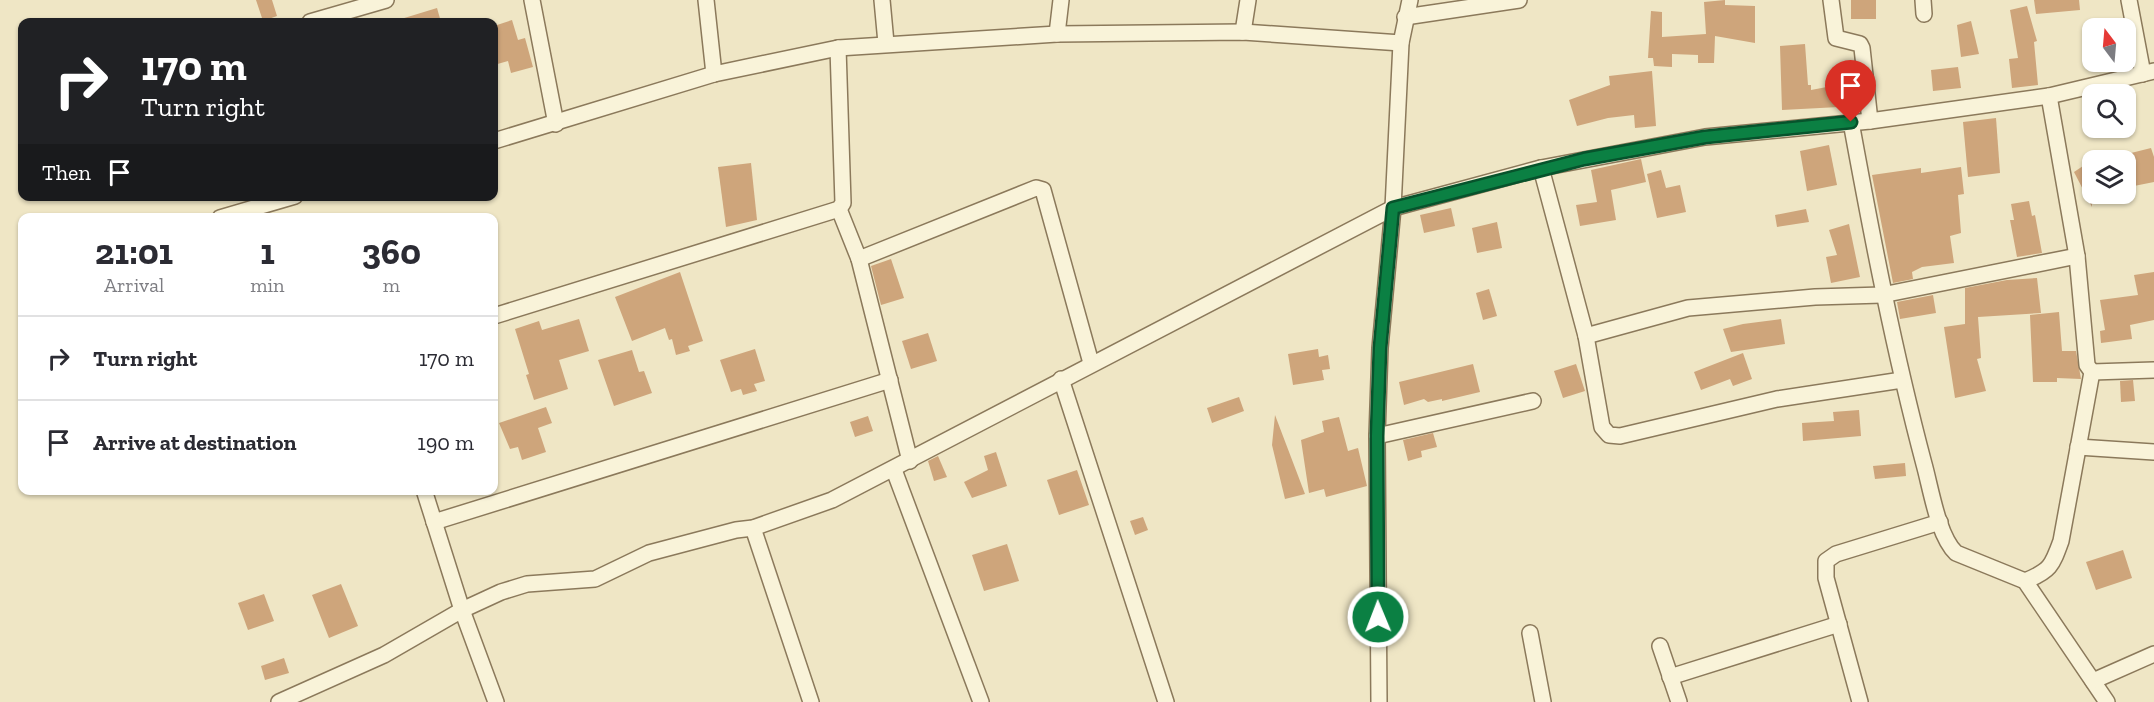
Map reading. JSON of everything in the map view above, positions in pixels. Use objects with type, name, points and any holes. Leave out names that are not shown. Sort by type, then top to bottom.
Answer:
[{"type":"street","points":[[324,18],[386,0]]},
{"type":"street","points":[[532,0],[556,124]]},
{"type":"street","points":[[706,0],[714,74]]},
{"type":"street","points":[[882,0],[886,43]]},
{"type":"street","points":[[1057,34],[1061,0]]},
{"type":"street","points":[[1243,32],[1248,0]]},
{"type":"street","points":[[1379,702],[1377,436],[1380,348],[1393,208],[1401,43],[1410,0]]},
{"type":"street","points":[[1405,17],[1519,0]]},
{"type":"street","points":[[1831,0],[1836,38],[1860,44],[1862,48],[1870,121]]},
{"type":"street","points":[[279,702],[384,655],[462,610],[501,592],[527,584],[594,579],[649,553],[736,530],[753,528],[832,500],[894,470],[1091,363],[1393,208],[1541,168],[1705,137],[1870,121],[2049,96],[2149,72],[2129,0]]},
{"type":"street","points":[[498,140],[714,74],[838,48],[886,43],[1057,34],[1243,32],[1401,43]]},
{"type":"street","points":[[498,315],[839,209],[843,203],[838,48]]},
{"type":"street","points":[[2025,581],[2043,574],[2052,566],[2061,541],[2092,372],[2088,365],[2077,256],[2049,96]]},
{"type":"street","points":[[1851,122],[1882,295],[1902,380],[1940,522],[1949,547],[1956,553],[2025,581],[2107,702]]},
{"type":"street","points":[[1541,168],[1586,336],[1602,427],[1609,435],[1620,436],[1777,399],[1902,380]]},
{"type":"street","points":[[860,259],[1036,188],[1043,190],[1091,363]]},
{"type":"street","points":[[237,213],[279,201]]},
{"type":"street","points":[[839,209],[860,259],[910,461]]},
{"type":"street","points":[[1586,336],[1688,308],[1815,297],[1882,295],[2077,256]]},
{"type":"street","points":[[2092,372],[2154,370]]},
{"type":"street","points":[[1061,379],[1166,702]]},
{"type":"street","points":[[434,522],[890,380]]},
{"type":"street","points":[[1377,436],[1533,401]]},
{"type":"street","points":[[2078,447],[2154,452]]},
{"type":"street","points":[[894,470],[981,702]]},
{"type":"street","points":[[426,495],[462,610],[496,702]]},
{"type":"street","points":[[1860,702],[1826,578],[1826,561],[1836,554],[1940,522]]},
{"type":"street","points":[[753,528],[811,702]]},
{"type":"street","points":[[1670,677],[1839,624]]},
{"type":"street","points":[[1530,633],[1543,702]]},
{"type":"street","points":[[1660,646],[1679,702]]},
{"type":"street","points":[[2093,681],[2154,654]]},
{"type":"building","points":[[256,0],[272,0],[277,16],[262,18]]},
{"type":"building","points":[[1725,0],[1725,5],[1755,6],[1755,43],[1715,36],[1714,63],[1698,63],[1698,55],[1672,54],[1672,67],[1654,66],[1653,58],[1648,58],[1651,11],[1662,12],[1662,37],[1706,34],[1704,2]]},
{"type":"building","points":[[1851,0],[1876,0],[1876,19],[1851,19]]},
{"type":"building","points":[[2034,0],[2079,0],[2080,10],[2036,14]]},
{"type":"building","points":[[2027,6],[2037,41],[2034,42],[2038,85],[2012,88],[2009,59],[2018,58],[2010,10]]},
{"type":"building","points":[[437,8],[440,18],[404,18]]},
{"type":"building","points":[[512,20],[518,40],[525,38],[533,67],[511,73],[508,61],[498,64],[498,25]]},
{"type":"building","points":[[1971,21],[1979,54],[1961,57],[1957,25]]},
{"type":"building","points":[[1805,44],[1808,85],[1811,85],[1811,90],[1853,82],[1858,106],[1782,110],[1780,46]]},
{"type":"building","points":[[1958,67],[1961,88],[1933,91],[1931,70]]},
{"type":"building","points":[[1652,71],[1656,126],[1635,128],[1634,115],[1608,118],[1577,126],[1569,100],[1610,85],[1609,76]]},
{"type":"building","points":[[1996,118],[2000,173],[1968,177],[1963,122]]},
{"type":"building","points":[[1829,145],[1837,185],[1807,191],[1800,151]]},
{"type":"building","points":[[2151,148],[2154,157],[2154,182],[2136,186],[2136,152]]},
{"type":"building","points":[[1641,159],[1646,182],[1611,190],[1616,220],[1580,226],[1576,205],[1597,202],[1591,170]]},
{"type":"building","points":[[751,163],[757,220],[726,227],[718,167]]},
{"type":"building","points":[[1961,167],[1964,194],[1958,195],[1961,233],[1950,236],[1954,263],[1922,267],[1912,272],[1913,279],[1893,283],[1872,175],[1921,168],[1921,173]]},
{"type":"building","points":[[2082,167],[2082,188],[2074,172]]},
{"type":"building","points":[[1661,170],[1666,188],[1680,185],[1686,212],[1657,218],[1647,174]]},
{"type":"building","points":[[2029,201],[2032,216],[2035,215],[2042,253],[2017,257],[2010,220],[2014,220],[2011,204]]},
{"type":"building","points":[[1451,208],[1455,226],[1424,233],[1420,215]]},
{"type":"building","points":[[1806,209],[1809,222],[1777,227],[1775,215]]},
{"type":"building","points":[[1497,222],[1502,248],[1477,253],[1472,228]]},
{"type":"building","points":[[1849,224],[1860,277],[1831,283],[1826,257],[1837,255],[1829,230]]},
{"type":"building","points":[[891,259],[904,298],[881,305],[871,266]]},
{"type":"building","points":[[680,272],[703,341],[688,346],[690,351],[676,355],[672,339],[669,340],[665,328],[632,341],[615,297]]},
{"type":"building","points":[[2154,272],[2154,320],[2130,325],[2132,339],[2101,343],[2100,331],[2105,330],[2100,300],[2138,295],[2134,275]]},
{"type":"building","points":[[2037,278],[2041,313],[1978,317],[1981,358],[1977,359],[1986,391],[1955,398],[1944,327],[1965,324],[1965,288],[2007,280]]},
{"type":"building","points":[[1489,289],[1497,316],[1483,320],[1476,293]]},
{"type":"building","points":[[1933,295],[1936,313],[1900,319],[1897,302]]},
{"type":"building","points":[[2059,312],[2062,351],[2076,351],[2081,379],[2057,378],[2057,382],[2033,382],[2030,315]]},
{"type":"building","points":[[579,319],[589,351],[559,360],[568,389],[534,400],[526,375],[529,374],[515,329],[539,321],[542,330]]},
{"type":"building","points":[[1781,319],[1785,344],[1731,352],[1723,329]]},
{"type":"building","points":[[928,333],[937,361],[911,369],[902,341]]},
{"type":"building","points":[[755,349],[765,381],[754,384],[757,391],[743,395],[741,389],[731,392],[720,360]]},
{"type":"building","points":[[1318,349],[1319,357],[1328,355],[1330,369],[1322,370],[1324,380],[1293,385],[1288,354]]},
{"type":"building","points":[[632,350],[639,372],[644,371],[652,393],[614,406],[598,360]]},
{"type":"building","points":[[1743,353],[1752,379],[1733,386],[1730,379],[1701,390],[1694,372]]},
{"type":"building","points":[[1473,364],[1480,392],[1442,401],[1442,399],[1428,402],[1424,399],[1404,405],[1399,382]]},
{"type":"building","points":[[1576,364],[1585,391],[1563,398],[1554,371]]},
{"type":"building","points":[[2133,380],[2135,401],[2121,402],[2120,381]]},
{"type":"building","points":[[1239,397],[1244,411],[1212,423],[1207,408]]},
{"type":"building","points":[[546,407],[552,423],[538,428],[546,452],[522,460],[518,447],[510,449],[499,423]]},
{"type":"building","points":[[1859,410],[1861,436],[1803,441],[1802,423],[1834,421],[1833,412]]},
{"type":"building","points":[[1275,415],[1305,494],[1285,499],[1272,445]]},
{"type":"building","points":[[868,416],[873,431],[855,437],[850,422]]},
{"type":"building","points":[[1339,417],[1348,451],[1358,448],[1367,486],[1326,497],[1324,489],[1309,493],[1301,440],[1324,432],[1322,421]]},
{"type":"building","points":[[1433,433],[1437,447],[1421,451],[1422,457],[1408,461],[1403,440]]},
{"type":"building","points":[[996,452],[1007,486],[972,498],[964,482],[988,470],[984,456]]},
{"type":"building","points":[[938,456],[947,477],[934,481],[928,461]]},
{"type":"building","points":[[1905,463],[1906,476],[1875,479],[1873,466]]},
{"type":"building","points":[[1077,470],[1089,505],[1059,515],[1047,480]]},
{"type":"building","points":[[1143,517],[1148,530],[1135,535],[1130,521]]},
{"type":"building","points":[[1007,544],[1019,581],[984,591],[972,555]]},
{"type":"building","points":[[2123,550],[2132,578],[2096,590],[2086,562]]},
{"type":"building","points":[[341,584],[358,626],[329,638],[312,595]]},
{"type":"building","points":[[264,594],[274,621],[248,630],[238,603]]},
{"type":"building","points":[[284,658],[289,673],[265,680],[261,666]]},
{"type":"route","points":[[1378,617],[1377,436],[1380,348],[1393,208],[1541,168],[1584,159],[1705,137],[1851,122]]}]
